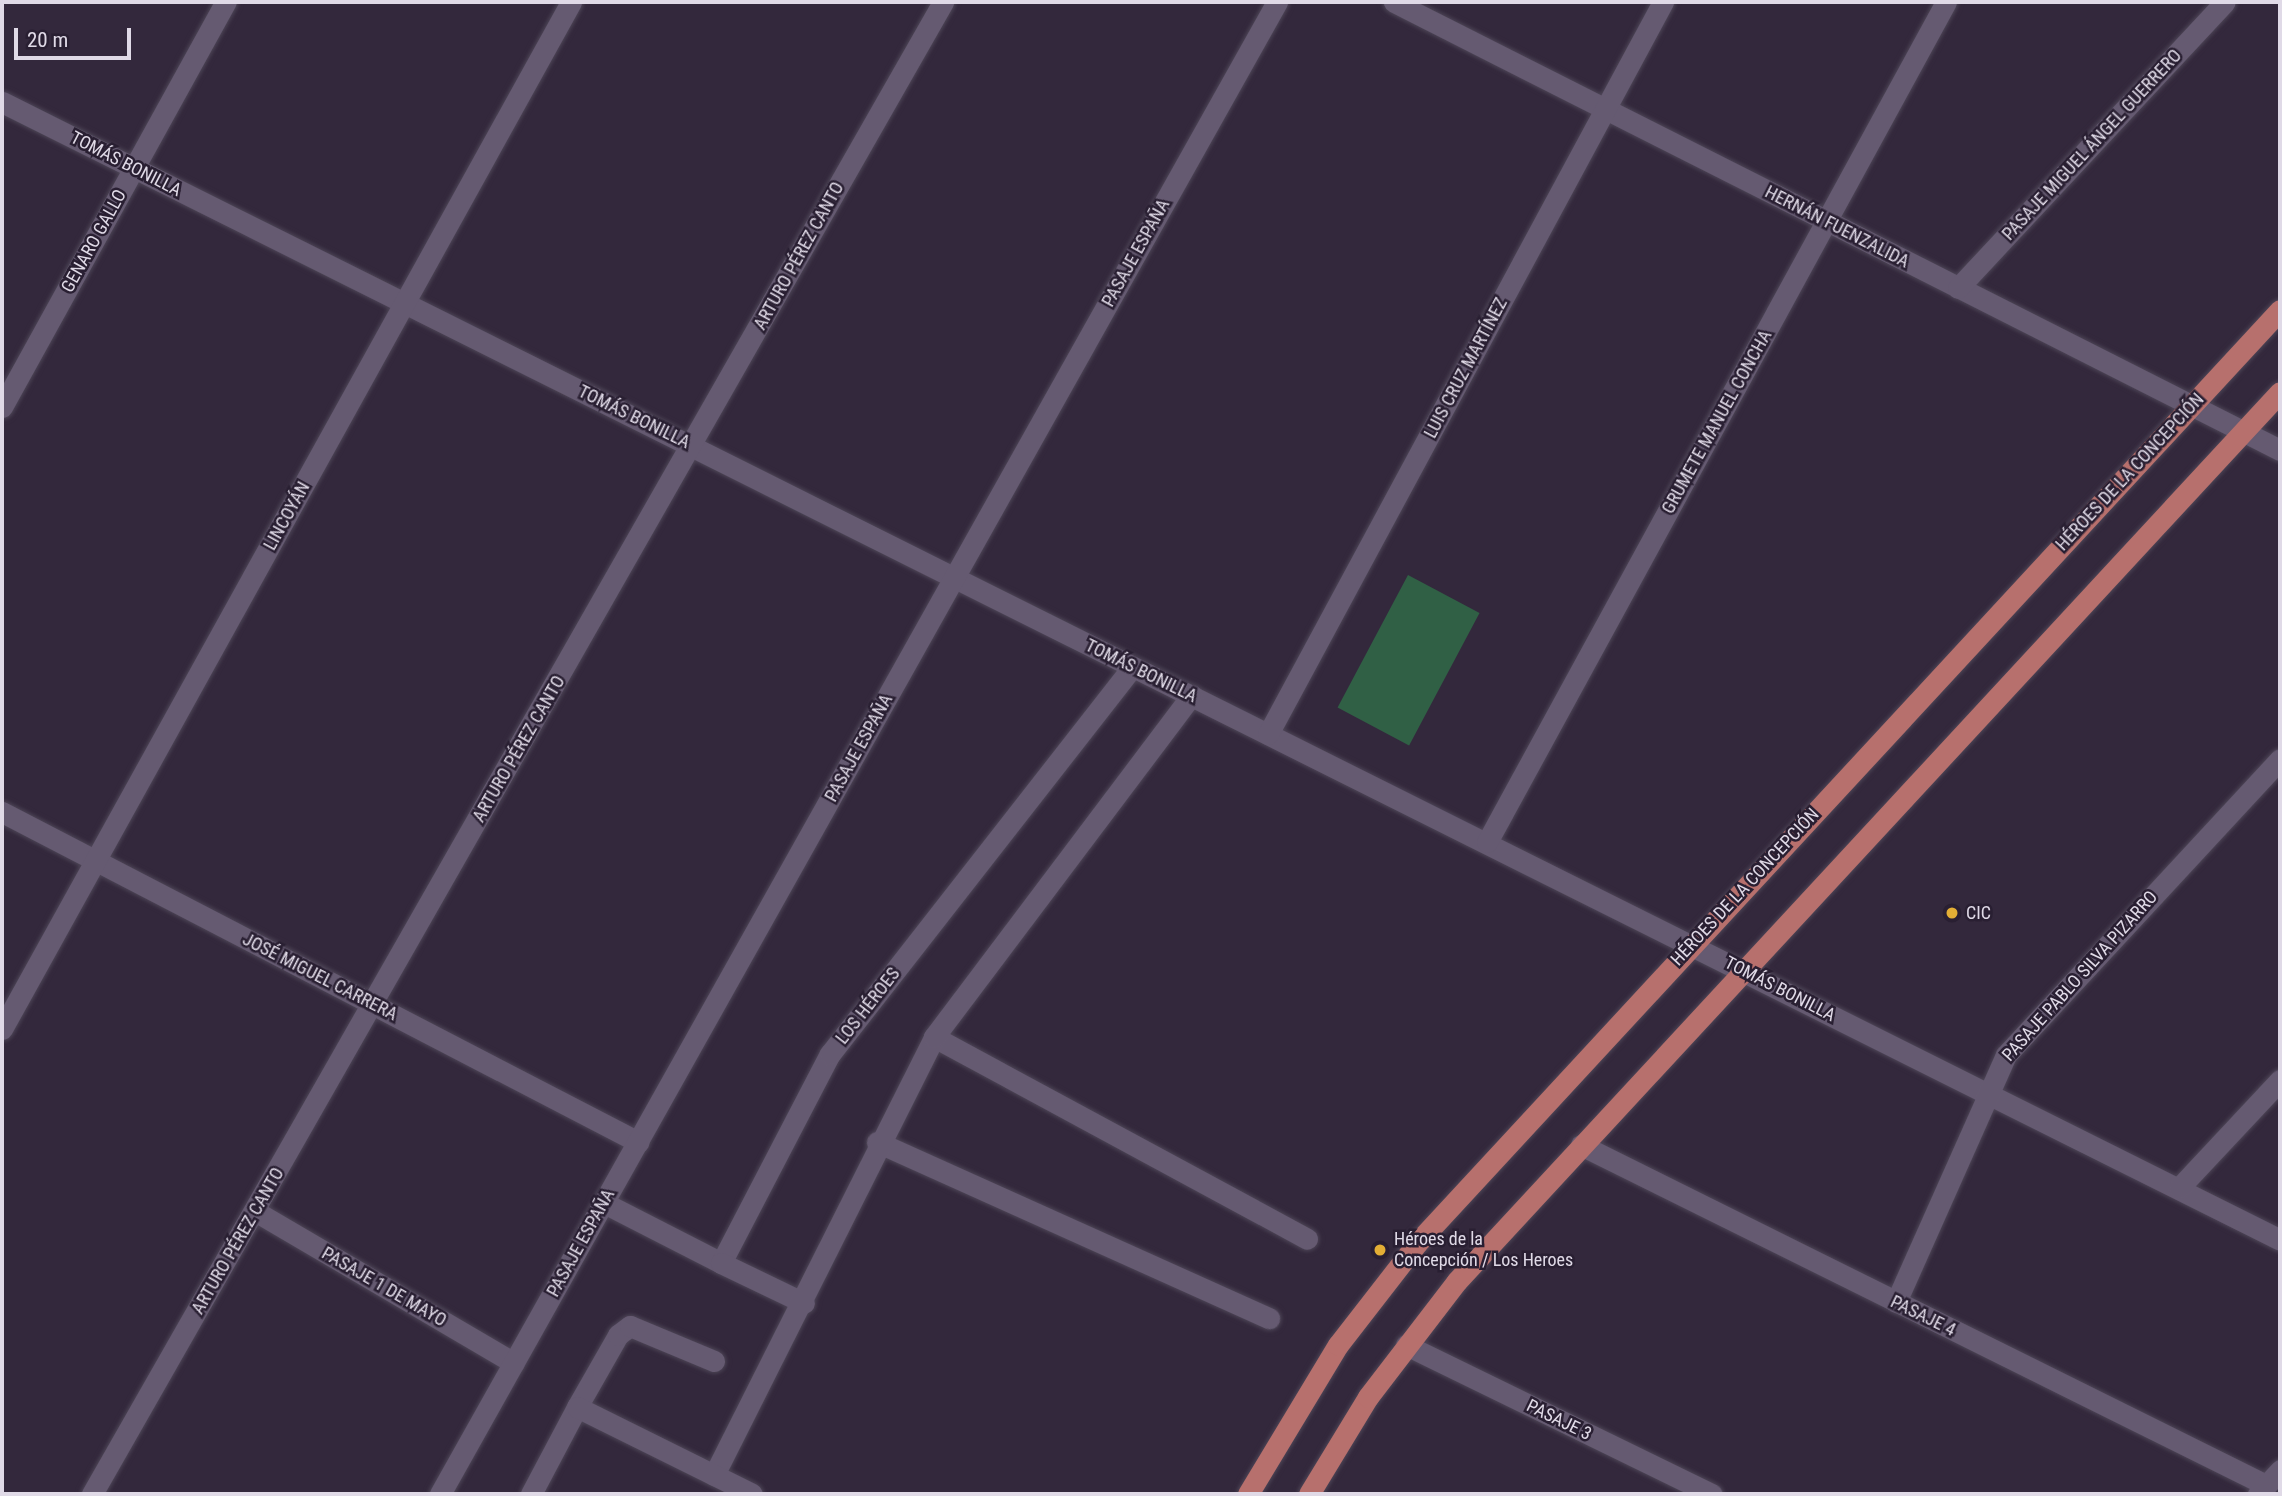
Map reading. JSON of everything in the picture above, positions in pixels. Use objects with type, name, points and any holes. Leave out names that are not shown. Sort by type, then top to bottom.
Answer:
[{"type":"main road","name":"HÉROES DE LA CONCEPCIÓN","points":[[1248,1494],[1303,1397],[1385,1282],[1692,945],[2280,310]]},
{"type":"main road","points":[[1309,1494],[1406,1345],[1581,1145],[2280,392]]},
{"type":"street","name":"GENARO GALLO","points":[[2,407],[226,2]]},
{"type":"street","name":"LINCOYÁN","points":[[2,1029],[571,2]]},
{"type":"street","name":"ARTURO PÉREZ CANTO","points":[[92,1494],[943,2]]},
{"type":"street","name":"PASAJE ESPAÑA","points":[[440,1494],[1277,2]]},
{"type":"street","name":"HERNÁN FUENZALIDA","points":[[1394,2],[2280,450]]},
{"type":"street","name":"LUIS CRUZ MARTÍNEZ","points":[[1268,734],[1663,2]]},
{"type":"street","name":"GRUMETE MANUEL CONCHA","points":[[1487,842],[1946,2]]},
{"type":"street","name":"PASAJE MIGUEL ÁNGEL GUERRERO","points":[[1958,288],[2225,2]]},
{"type":"street","name":"TOMÁS BONILLA","points":[[2,102],[1132,667],[1744,969],[2280,1240]]},
{"type":"street","name":"LOS HÉROES","points":[[721,1263],[830,1054],[1132,667]]},
{"type":"street","points":[[714,1475],[804,1303],[877,1142],[934,1037],[1192,695]]},
{"type":"street","name":"PASAJE PABLO SILVA PIZARRO","points":[[1896,1302],[1987,1093],[2014,1045],[2280,759]]},
{"type":"street","name":"JOSÉ MIGUEL CARRERA","points":[[2,812],[638,1142]]},
{"type":"street","points":[[934,1037],[1307,1239]]},
{"type":"street","points":[[2179,1188],[2280,1080]]},
{"type":"street","points":[[877,1142],[1269,1318]]},
{"type":"street","name":"PASAJE 4","points":[[1581,1145],[2268,1483]]},
{"type":"street","points":[[604,1203],[804,1303]]},
{"type":"street","name":"PASAJE 1 DE MAYO","points":[[254,1211],[514,1363]]},
{"type":"street","points":[[531,1494],[618,1335],[630,1326],[714,1361]]},
{"type":"street","name":"PASAJE 3","points":[[1406,1345],[1713,1494]]},
{"type":"street","points":[[578,1407],[752,1494]]},
{"type":"green space","points":[[1408,575],[1480,613],[1409,745],[1338,707]]},
{"type":"place","name":"CIC","points":[[1952,913]]},
{"type":"place","name":"Héroes de la Concepción / Los Heroes","points":[[1380,1250]]}]
